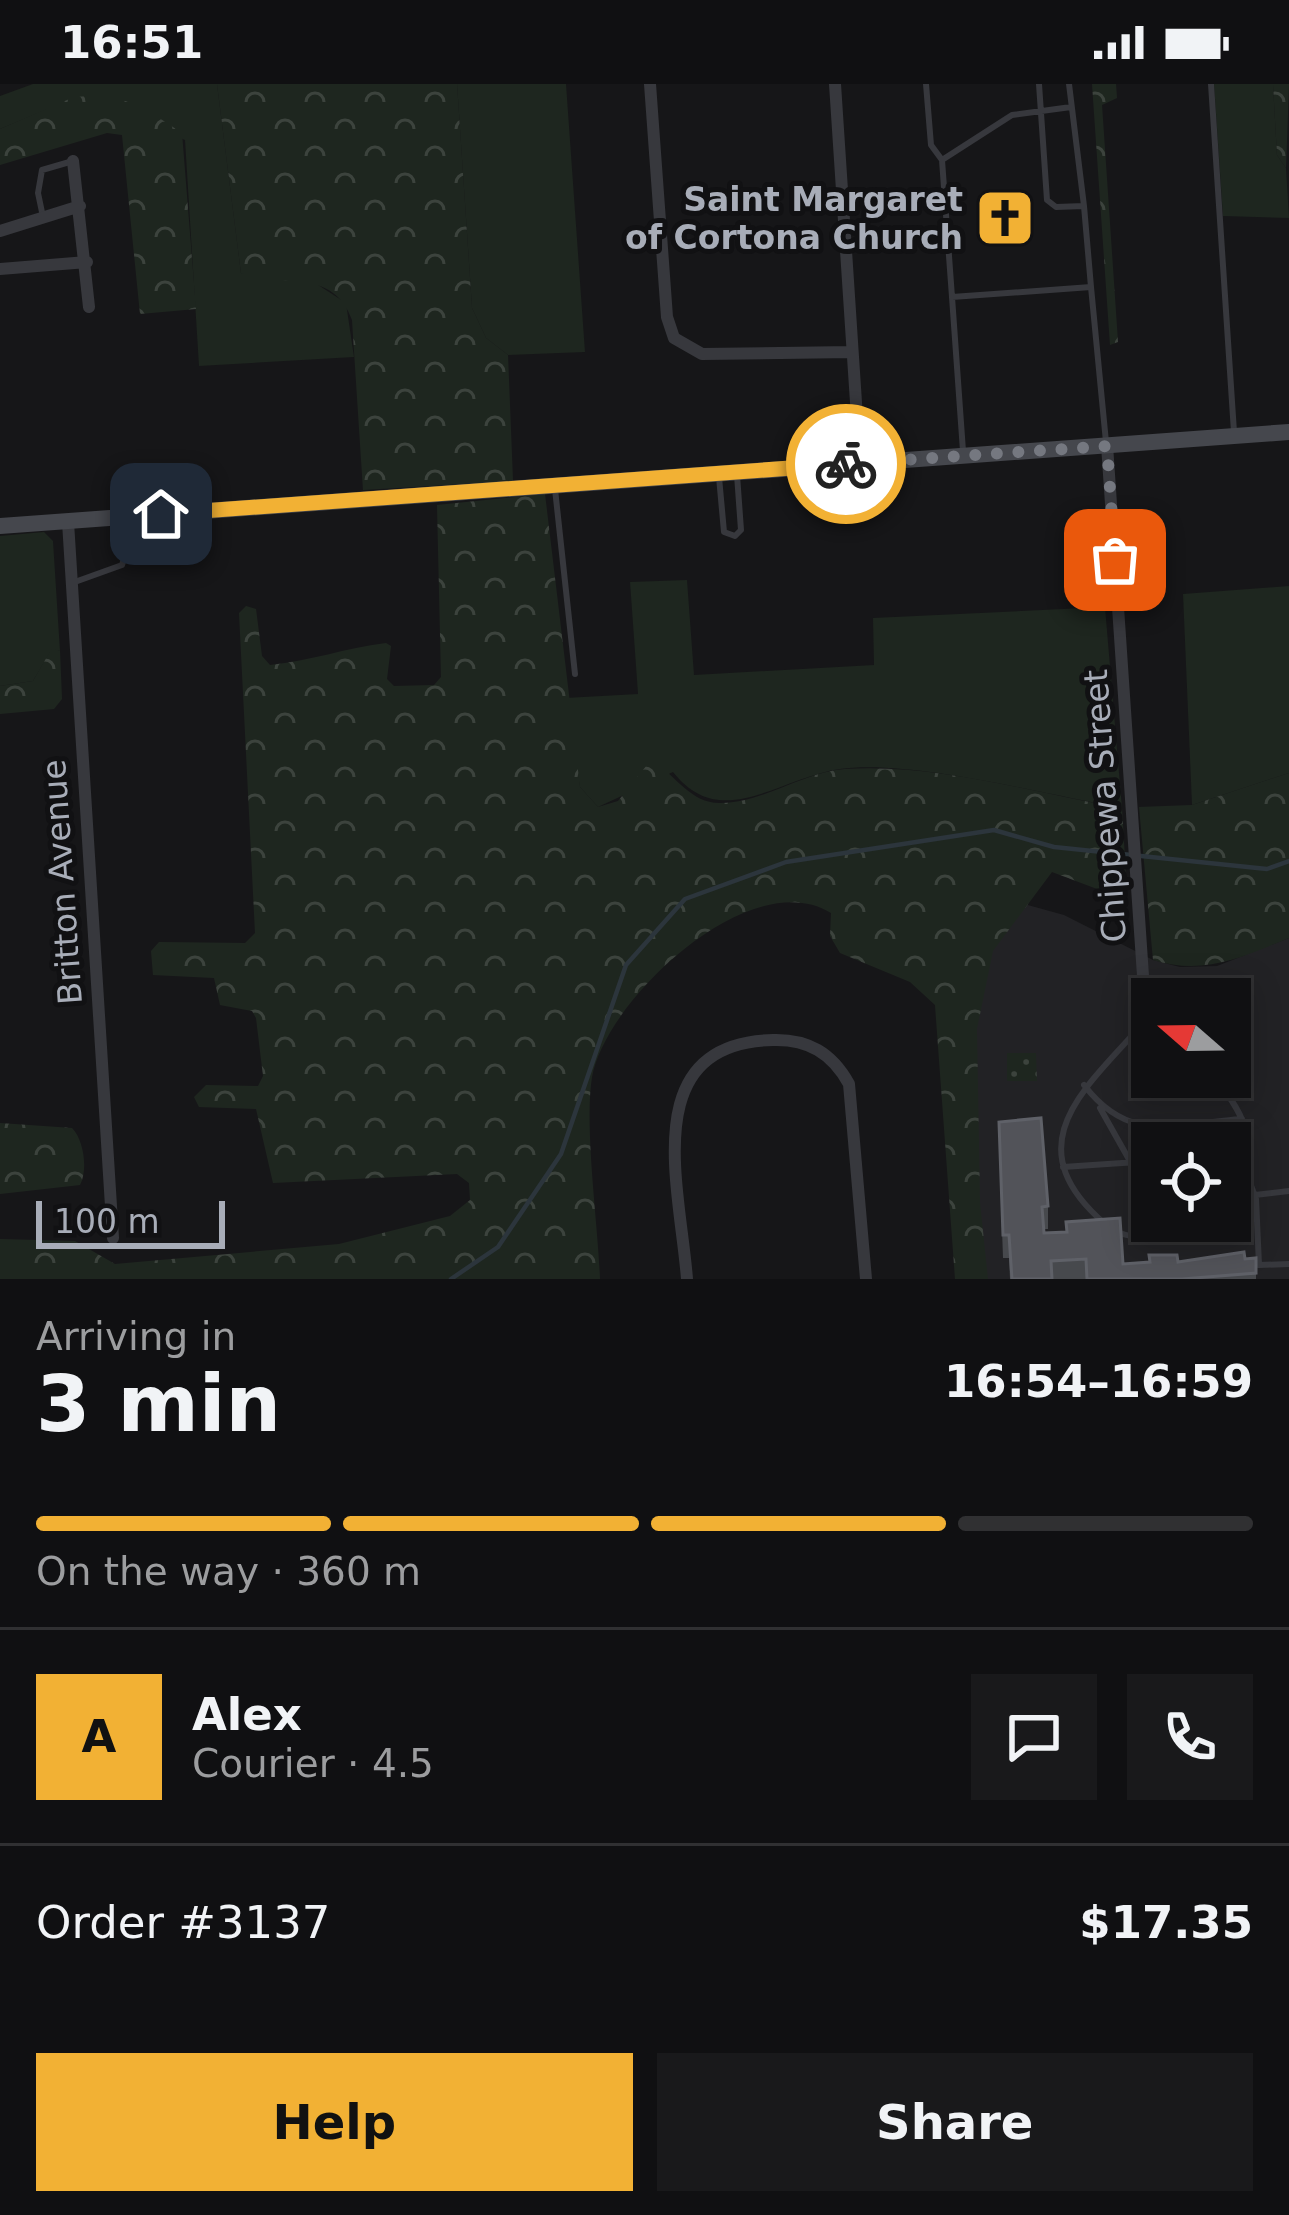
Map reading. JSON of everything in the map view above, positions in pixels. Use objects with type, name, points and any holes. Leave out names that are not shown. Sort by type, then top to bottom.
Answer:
[{"type":"main road","points":[[0,526],[1289,432]]},
{"type":"street","points":[[650,84],[667,317],[674,338],[702,354],[852,352]]},
{"type":"street","points":[[836,84],[860,463]]},
{"type":"street","points":[[73,161],[89,307]]},
{"type":"street","points":[[0,231],[80,206]]},
{"type":"street","points":[[0,269],[87,262]]},
{"type":"street","name":"Chippewa Street","points":[[1107,446],[1145,978]]},
{"type":"street","name":"Britton Avenue","points":[[68,521],[113,1238]]},
{"type":"street","points":[[687,1279],[676,1116],[685,1082],[708,1056],[740,1043],[801,1042],[828,1055],[841,1069],[854,1100],[866,1279]]},
{"type":"lane","points":[[926,84],[931,145],[942,160],[963,456]]},
{"type":"lane","points":[[1039,84],[1049,205],[1084,206]]},
{"type":"lane","points":[[1069,84],[1107,446]]},
{"type":"lane","points":[[1211,84],[1234,436]]},
{"type":"lane","points":[[942,160],[977,132],[1012,116],[1071,107]]},
{"type":"lane","points":[[43,217],[38,193],[42,170],[73,161]]},
{"type":"lane","points":[[952,297],[1091,287]]},
{"type":"lane","points":[[727,473],[741,530],[735,536],[724,532],[727,473]]},
{"type":"lane","points":[[555,486],[575,674]]},
{"type":"lane","points":[[126,538],[163,536],[161,514]]},
{"type":"lane","points":[[69,583],[122,565],[123,518]]},
{"type":"lane","points":[[1131,1039],[1084,1085],[1068,1113],[1063,1167],[1072,1190],[1112,1230],[1131,1238]]},
{"type":"lane","points":[[1084,1085],[1099,1105],[1131,1126],[1242,1119]]},
{"type":"lane","points":[[1228,1098],[1243,1122]]},
{"type":"lane","points":[[1063,1167],[1131,1163],[1104,1122],[1099,1105]]},
{"type":"lane","points":[[1251,1185],[1259,1265],[1289,1264]]},
{"type":"lane","points":[[1255,1195],[1289,1191]]},
{"type":"shaded area","points":[[962,887],[1064,915],[1153,960],[1180,967],[1217,966],[1289,938],[1289,1279],[955,1279]]},
{"type":"green space","points":[[33,84],[217,84],[241,273],[309,279],[346,303],[354,357],[199,366],[185,140],[74,98],[0,129],[0,96]]},
{"type":"green space","points":[[217,84],[457,84],[472,308],[486,338],[508,355],[513,481],[363,490],[352,320],[344,303],[320,286],[241,273]]},
{"type":"green space","points":[[457,84],[566,84],[585,352],[508,355],[486,338],[472,308]]},
{"type":"green space","points":[[1092,84],[1116,84],[1117,98],[1102,105],[1118,342],[1110,345]]},
{"type":"green space","points":[[1214,84],[1273,84],[1277,155],[1286,168],[1289,218],[1223,216]]},
{"type":"green space","points":[[1273,84],[1289,84],[1286,168],[1277,155]]},
{"type":"green space","points":[[106,95],[141,106],[182,133],[196,309],[140,314],[122,135],[107,133],[0,165],[0,129],[74,97]]},
{"type":"green space","points":[[545,494],[580,787],[598,807],[618,801],[651,760],[709,802],[750,799],[829,771],[879,768],[949,775],[1122,808],[1127,893],[1121,898],[1052,872],[993,951],[977,1029],[980,1202],[988,1279],[955,1279],[935,1005],[910,982],[840,953],[830,936],[831,913],[798,902],[762,907],[724,922],[687,947],[624,1011],[603,1046],[590,1098],[600,1279],[0,1279],[0,1239],[75,1241],[115,1264],[339,1244],[450,1216],[470,1200],[469,1183],[457,1174],[273,1183],[256,1109],[199,1107],[194,1097],[206,1085],[258,1086],[263,1076],[256,1018],[252,1011],[220,1005],[214,978],[153,975],[151,951],[159,942],[245,943],[255,933],[239,613],[246,606],[256,609],[262,656],[270,665],[386,643],[391,646],[387,679],[394,686],[434,685],[441,677],[437,505]]},
{"type":"green space","points":[[44,532],[53,541],[60,651],[52,649],[33,681],[0,686],[0,536]]},
{"type":"green space","points":[[687,580],[694,675],[874,665],[873,618],[1105,607],[1122,808],[980,780],[869,767],[817,774],[731,800],[711,799],[691,790],[673,772],[598,807],[580,787],[565,698],[638,694],[630,582]]},
{"type":"green space","points":[[1289,586],[1289,773],[1192,805],[1183,594]]},
{"type":"green space","points":[[52,648],[60,651],[62,699],[54,709],[0,714],[0,686],[33,681]]},
{"type":"green space","points":[[1289,773],[1289,938],[1206,965],[1153,960],[1139,807],[1192,805]]},
{"type":"green space","points":[[1007,1053],[1036,1053],[1037,1081],[1007,1081]]},
{"type":"green space","points":[[0,1123],[72,1128],[84,1155],[80,1185],[0,1194]]},
{"type":"building","points":[[1041,1118],[1048,1206],[1042,1207],[1044,1233],[1067,1232],[1066,1222],[1120,1218],[1123,1264],[1150,1262],[1149,1255],[1177,1255],[1178,1262],[1244,1252],[1245,1259],[1256,1258],[1256,1273],[1087,1279],[1086,1259],[1051,1261],[1052,1279],[1012,1279],[1009,1235],[1003,1235],[999,1122]]},
{"type":"waterway","points":[[451,1279],[498,1247],[561,1154],[626,965],[685,899],[786,862],[994,830],[1054,847],[1267,869],[1289,861]]},
{"type":"way so far","points":[[846,464],[1107,446],[1115,560]]},
{"type":"place","name":"Saint Margaret of Cortona Church","points":[[1005,218]]},
{"type":"route","points":[[161,514],[846,464]]}]
